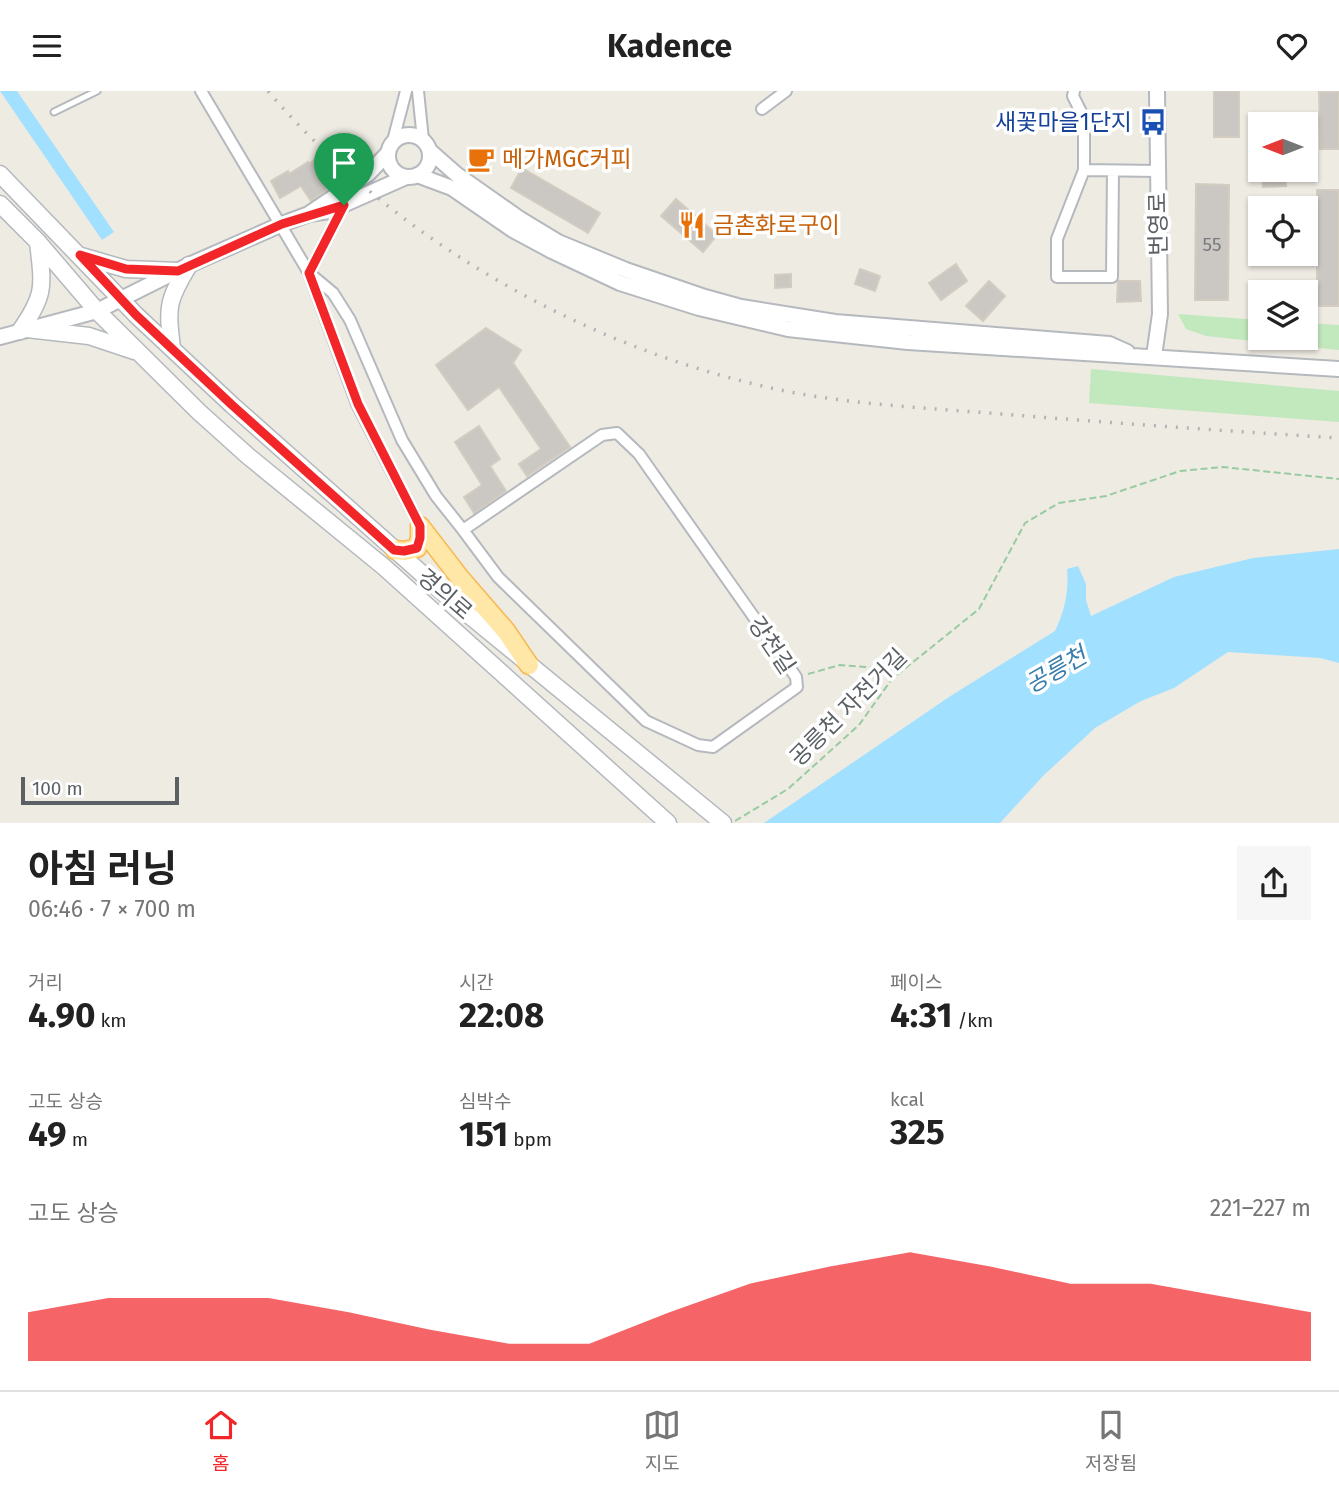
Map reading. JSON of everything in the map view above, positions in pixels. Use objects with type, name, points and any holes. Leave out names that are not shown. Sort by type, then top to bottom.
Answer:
[{"type":"main road","name":"경의로","points":[[0,174],[121,299],[232,405],[394,550],[529,665],[723,823]]},
{"type":"main road","name":"경의로","points":[[0,204],[38,242],[97,311],[248,456],[384,567],[666,821]]},
{"type":"main road","points":[[38,242],[41,295],[23,330],[89,336],[138,352]]},
{"type":"main road","points":[[80,255],[126,269],[184,268],[169,304],[172,348]]},
{"type":"main road","points":[[394,550],[417,548],[420,526]]},
{"type":"main road","points":[[420,526],[506,631],[529,665]]},
{"type":"street","points":[[201,91],[309,273],[358,404],[420,526]]},
{"type":"street","points":[[406,91],[390,147],[390,166],[400,175],[452,188],[522,235],[620,283],[725,315],[825,334],[1339,369]]},
{"type":"street","points":[[0,337],[97,311],[282,224],[309,214],[329,211],[426,168],[426,146],[418,91]]},
{"type":"street","points":[[762,109],[786,91]]},
{"type":"street","points":[[1074,91],[1073,96],[1084,118],[1084,170],[1058,239],[1058,277],[1112,277],[1113,170]]},
{"type":"street","name":"번영로","points":[[1154,356],[1160,314],[1157,91]]},
{"type":"street","points":[[309,214],[368,174],[390,147],[404,135],[417,136],[456,174],[558,242],[626,270],[705,297],[741,307],[835,323],[1109,344],[1132,355]]},
{"type":"street","points":[[1084,170],[1158,170]]},
{"type":"street","points":[[309,273],[344,205]]},
{"type":"street","name":"강천길","points":[[309,273],[333,293],[350,320],[402,440],[436,496],[498,577],[646,721],[698,745],[713,747],[797,687],[796,677],[639,454],[617,433],[602,435],[463,530]]},
{"type":"lane","points":[[54,112],[97,91]]},
{"type":"path","name":"공릉천 자전거길","points":[[732,823],[788,789],[859,725],[892,679],[979,609],[1025,523],[1059,503],[1106,496],[1180,471],[1223,467],[1339,479]]},
{"type":"path","points":[[796,677],[840,665],[903,670]]},
{"type":"green space","points":[[1178,314],[1248,319],[1248,340],[1206,336],[1186,329]]},
{"type":"green space","points":[[1318,324],[1339,325],[1339,350],[1318,348]]},
{"type":"green space","points":[[1091,369],[1339,391],[1339,422],[1089,403]]},
{"type":"water","points":[[0,91],[17,91],[114,232],[102,240]]},
{"type":"water","name":"공릉천","points":[[1339,549],[1339,663],[1320,658],[1228,652],[1174,688],[1141,701],[1095,728],[1043,776],[1000,823],[764,823],[952,695],[1055,631],[1065,600],[1067,569],[1078,566],[1086,584],[1086,600],[1091,616],[1174,577],[1253,558]]},
{"type":"building","points":[[1214,91],[1239,91],[1239,137],[1214,137]]},
{"type":"building","points":[[1319,92],[1339,92],[1339,149],[1320,149]]},
{"type":"building","points":[[319,156],[339,180],[311,201],[301,186],[280,198],[271,181],[308,162],[309,164]]},
{"type":"building","points":[[522,168],[600,213],[588,233],[511,188]]},
{"type":"building","points":[[1263,182],[1286,182],[1286,186],[1263,187]]},
{"type":"building","points":[[1196,184],[1229,185],[1228,300],[1195,300]]},
{"type":"building","points":[[1317,190],[1339,190],[1339,306],[1318,306]]},
{"type":"building","points":[[676,199],[717,235],[703,252],[661,216]]},
{"type":"building","points":[[956,264],[967,281],[941,300],[929,283]]},
{"type":"building","points":[[860,269],[880,276],[875,291],[855,284]]},
{"type":"building","points":[[791,274],[791,287],[775,288],[775,275]]},
{"type":"building","points":[[989,281],[1005,296],[983,321],[966,306]]},
{"type":"building","points":[[1118,281],[1140,281],[1141,301],[1117,302]]},
{"type":"building","points":[[486,328],[521,350],[513,363],[570,447],[527,476],[519,464],[541,449],[499,387],[468,410],[436,365]]},
{"type":"building","points":[[479,426],[500,459],[490,466],[506,491],[474,513],[464,497],[482,485],[455,442]]},
{"type":"railway","points":[[268,91],[319,146],[376,196],[437,242],[502,283],[570,319],[641,349],[712,373],[785,391],[866,403],[1339,438]]},
{"type":"place","name":"새꽃마을1단지","points":[[1153,122]]},
{"type":"place","name":"메가MGC커피","points":[[481,159]]},
{"type":"place","name":"금촌화로구이","points":[[692,225]]},
{"type":"route","points":[[344,205],[309,273],[358,404],[420,526],[417,548],[404,551],[394,550],[232,405],[136,315],[80,255],[126,269],[178,271],[282,224],[344,205]]}]
